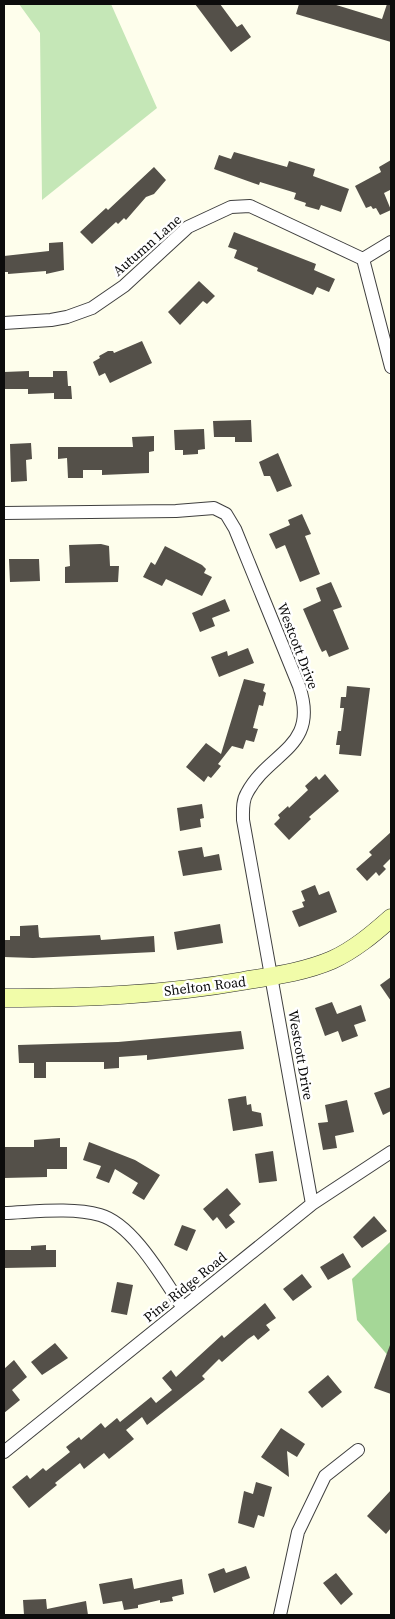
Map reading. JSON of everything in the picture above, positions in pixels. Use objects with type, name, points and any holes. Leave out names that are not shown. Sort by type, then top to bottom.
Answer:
[{"type":"street","name":"Autumn Lane","points":[[4,323],[51,320],[67,317],[92,308],[124,286],[188,227],[231,207],[250,206],[363,259]]},
{"type":"street","points":[[391,242],[363,259],[391,367]]},
{"type":"street","name":"Westcott Drive","points":[[4,513],[176,511],[214,508],[226,514],[235,529],[299,686],[304,711],[299,736],[290,748],[253,784],[246,795],[243,806],[312,1204]]},
{"type":"street","name":"Shelton Road","points":[[4,998],[80,998],[198,989],[272,976],[332,960],[360,944],[391,918]]},
{"type":"street","name":"Pine Ridge Road","points":[[4,1452],[312,1204],[391,1152]]},
{"type":"street","points":[[4,1213],[86,1213],[101,1215],[116,1222],[137,1243],[183,1308]]},
{"type":"street","points":[[280,1615],[298,1532],[325,1476],[358,1450]]},
{"type":"green space","points":[[19,4],[111,4],[157,108],[42,200],[40,33]]},
{"type":"green space","points":[[391,1241],[391,1359],[357,1320],[352,1279]]},
{"type":"building","points":[[195,4],[220,4],[237,27],[242,24],[251,37],[231,52]]},
{"type":"building","points":[[299,4],[333,4],[382,19],[387,4],[391,4],[391,42],[296,14]]},
{"type":"building","points":[[234,152],[287,167],[289,161],[315,169],[313,176],[349,189],[341,212],[321,205],[319,210],[305,206],[306,203],[294,199],[296,193],[260,182],[259,185],[214,169],[219,155],[231,159]]},
{"type":"building","points":[[391,160],[391,193],[390,190],[384,193],[391,210],[380,215],[376,208],[373,209],[371,206],[366,208],[355,186],[381,172],[379,167]]},
{"type":"building","points":[[154,167],[166,180],[154,194],[146,197],[126,220],[124,218],[118,224],[116,222],[92,244],[80,232],[106,208],[108,210]]},
{"type":"building","points":[[234,232],[316,264],[314,270],[335,279],[329,292],[317,287],[313,295],[257,271],[258,268],[234,258],[237,250],[228,247]]},
{"type":"building","points":[[63,242],[64,270],[46,274],[46,271],[8,274],[8,272],[4,272],[4,256],[49,251],[49,243]]},
{"type":"building","points":[[199,281],[215,296],[207,304],[203,301],[180,325],[168,312]]},
{"type":"building","points":[[142,341],[152,363],[110,383],[105,373],[99,376],[93,362],[100,358],[99,356],[108,351],[113,351],[114,353]]},
{"type":"building","points":[[29,371],[29,377],[53,377],[53,371],[67,371],[68,386],[71,386],[72,399],[54,399],[54,393],[28,394],[28,389],[4,389],[4,372]]},
{"type":"building","points":[[251,420],[252,442],[235,442],[235,437],[214,437],[213,421]]},
{"type":"building","points":[[204,429],[205,449],[198,450],[198,454],[183,455],[183,450],[175,450],[174,430]]},
{"type":"building","points":[[154,436],[154,451],[149,452],[149,473],[102,475],[102,470],[83,470],[83,478],[68,478],[67,458],[58,459],[58,447],[133,447],[132,437]]},
{"type":"building","points":[[31,443],[32,459],[26,460],[27,481],[11,482],[10,444]]},
{"type":"building","points":[[278,453],[292,486],[277,492],[270,476],[264,476],[259,462]]},
{"type":"building","points":[[302,514],[311,534],[305,536],[320,574],[300,582],[285,545],[276,549],[269,534],[290,525],[288,520]]},
{"type":"building","points":[[101,544],[109,546],[110,566],[119,566],[118,582],[65,583],[65,567],[70,566],[69,545]]},
{"type":"building","points":[[165,546],[202,565],[206,569],[204,573],[212,577],[202,596],[166,579],[162,586],[143,577],[151,562],[155,565]]},
{"type":"building","points":[[9,559],[39,559],[40,581],[10,582]]},
{"type":"building","points":[[331,582],[342,607],[333,610],[349,649],[329,657],[326,650],[322,652],[303,609],[321,601],[316,588]]},
{"type":"building","points":[[225,599],[230,611],[212,618],[215,626],[200,632],[192,613]]},
{"type":"building","points":[[248,648],[254,663],[219,677],[211,657],[227,651],[228,656]]},
{"type":"building","points":[[244,679],[265,684],[263,691],[266,693],[263,706],[259,705],[253,728],[258,729],[254,742],[246,740],[243,749],[232,746],[218,764],[221,766],[211,778],[208,776],[204,782],[186,767],[206,743],[221,754]]},
{"type":"building","points":[[347,686],[370,688],[361,756],[339,754],[340,745],[336,745],[338,731],[341,731],[344,708],[340,708],[341,697],[346,697]]},
{"type":"building","points":[[325,774],[339,791],[309,817],[311,819],[289,840],[274,824],[280,818],[278,815],[288,806],[289,808],[308,790],[305,786],[316,776],[319,780]]},
{"type":"building","points":[[202,804],[204,818],[200,819],[201,827],[180,831],[177,808]]},
{"type":"building","points":[[391,832],[391,858],[383,866],[386,869],[379,876],[376,872],[367,881],[356,869],[372,855],[369,852]]},
{"type":"building","points":[[202,847],[204,857],[219,854],[222,870],[183,876],[178,851]]},
{"type":"building","points":[[315,885],[319,895],[329,891],[337,912],[299,927],[292,911],[304,907],[302,902],[305,901],[301,891]]},
{"type":"building","points":[[220,924],[223,943],[177,950],[174,932]]},
{"type":"building","points":[[38,925],[39,937],[41,938],[100,935],[101,940],[154,936],[155,952],[33,958],[4,957],[4,940],[10,940],[10,936],[20,936],[20,926]]},
{"type":"building","points":[[391,977],[391,1001],[380,985]]},
{"type":"building","points":[[332,1002],[337,1014],[361,1005],[366,1021],[354,1025],[358,1036],[342,1042],[338,1031],[325,1036],[315,1008]]},
{"type":"building","points":[[241,1031],[244,1049],[147,1060],[147,1055],[119,1057],[119,1068],[104,1069],[104,1062],[46,1062],[46,1078],[34,1078],[34,1063],[19,1063],[18,1045],[118,1042]]},
{"type":"building","points":[[391,1087],[391,1111],[383,1115],[374,1093]]},
{"type":"building","points":[[246,1096],[247,1105],[251,1104],[252,1111],[261,1113],[263,1126],[233,1131],[228,1099]]},
{"type":"building","points":[[347,1100],[354,1132],[335,1136],[337,1148],[323,1150],[318,1123],[328,1122],[325,1105]]},
{"type":"building","points":[[60,1138],[60,1147],[67,1147],[67,1169],[47,1169],[47,1177],[4,1178],[4,1147],[34,1147],[34,1140]]},
{"type":"building","points":[[89,1142],[135,1160],[160,1175],[144,1200],[132,1193],[138,1183],[115,1169],[109,1183],[96,1178],[101,1166],[83,1160]]},
{"type":"building","points":[[273,1151],[277,1181],[259,1183],[255,1154]]},
{"type":"building","points":[[227,1188],[241,1204],[229,1215],[235,1222],[226,1229],[217,1217],[213,1221],[203,1209]]},
{"type":"building","points":[[374,1216],[387,1231],[362,1248],[353,1237]]},
{"type":"building","points":[[182,1225],[196,1230],[187,1251],[174,1245]]},
{"type":"building","points":[[46,1245],[46,1250],[56,1250],[56,1267],[4,1268],[4,1250],[31,1250],[31,1246]]},
{"type":"building","points":[[343,1253],[351,1267],[328,1280],[320,1267]]},
{"type":"building","points":[[302,1274],[312,1287],[293,1301],[283,1289]]},
{"type":"building","points":[[117,1282],[133,1285],[127,1315],[111,1312]]},
{"type":"building","points":[[265,1303],[276,1318],[266,1325],[270,1330],[258,1340],[254,1335],[248,1339],[222,1362],[219,1359],[202,1376],[205,1379],[147,1425],[142,1417],[126,1430],[134,1439],[109,1459],[104,1453],[84,1469],[80,1463],[55,1483],[57,1485],[29,1508],[12,1487],[27,1475],[30,1479],[43,1468],[46,1471],[70,1452],[66,1447],[79,1437],[81,1440],[101,1423],[105,1428],[117,1418],[120,1422],[151,1397],[156,1403],[172,1390],[162,1378],[171,1370],[176,1377],[222,1335],[224,1338]]},
{"type":"building","points":[[55,1343],[68,1358],[42,1375],[31,1362]]},
{"type":"building","points":[[391,1345],[391,1394],[374,1388]]},
{"type":"building","points":[[14,1360],[27,1377],[12,1390],[20,1400],[4,1413],[4,1369]]},
{"type":"building","points":[[328,1375],[342,1392],[322,1408],[308,1392]]},
{"type":"building","points":[[281,1428],[305,1444],[297,1457],[287,1451],[289,1477],[261,1457]]},
{"type":"building","points":[[256,1482],[272,1487],[264,1517],[258,1515],[254,1528],[238,1523],[244,1491],[253,1494]]},
{"type":"building","points":[[391,1490],[391,1528],[386,1534],[367,1516]]},
{"type":"building","points":[[246,1566],[250,1578],[214,1593],[208,1574],[224,1568],[226,1573]]},
{"type":"building","points":[[336,1573],[353,1594],[341,1605],[323,1583]]},
{"type":"building","points":[[132,1578],[134,1589],[182,1579],[184,1594],[172,1597],[173,1601],[160,1603],[160,1600],[138,1605],[138,1608],[124,1610],[122,1601],[103,1604],[99,1584]]},
{"type":"building","points":[[46,1599],[47,1609],[86,1601],[88,1615],[24,1615],[23,1600]]}]
